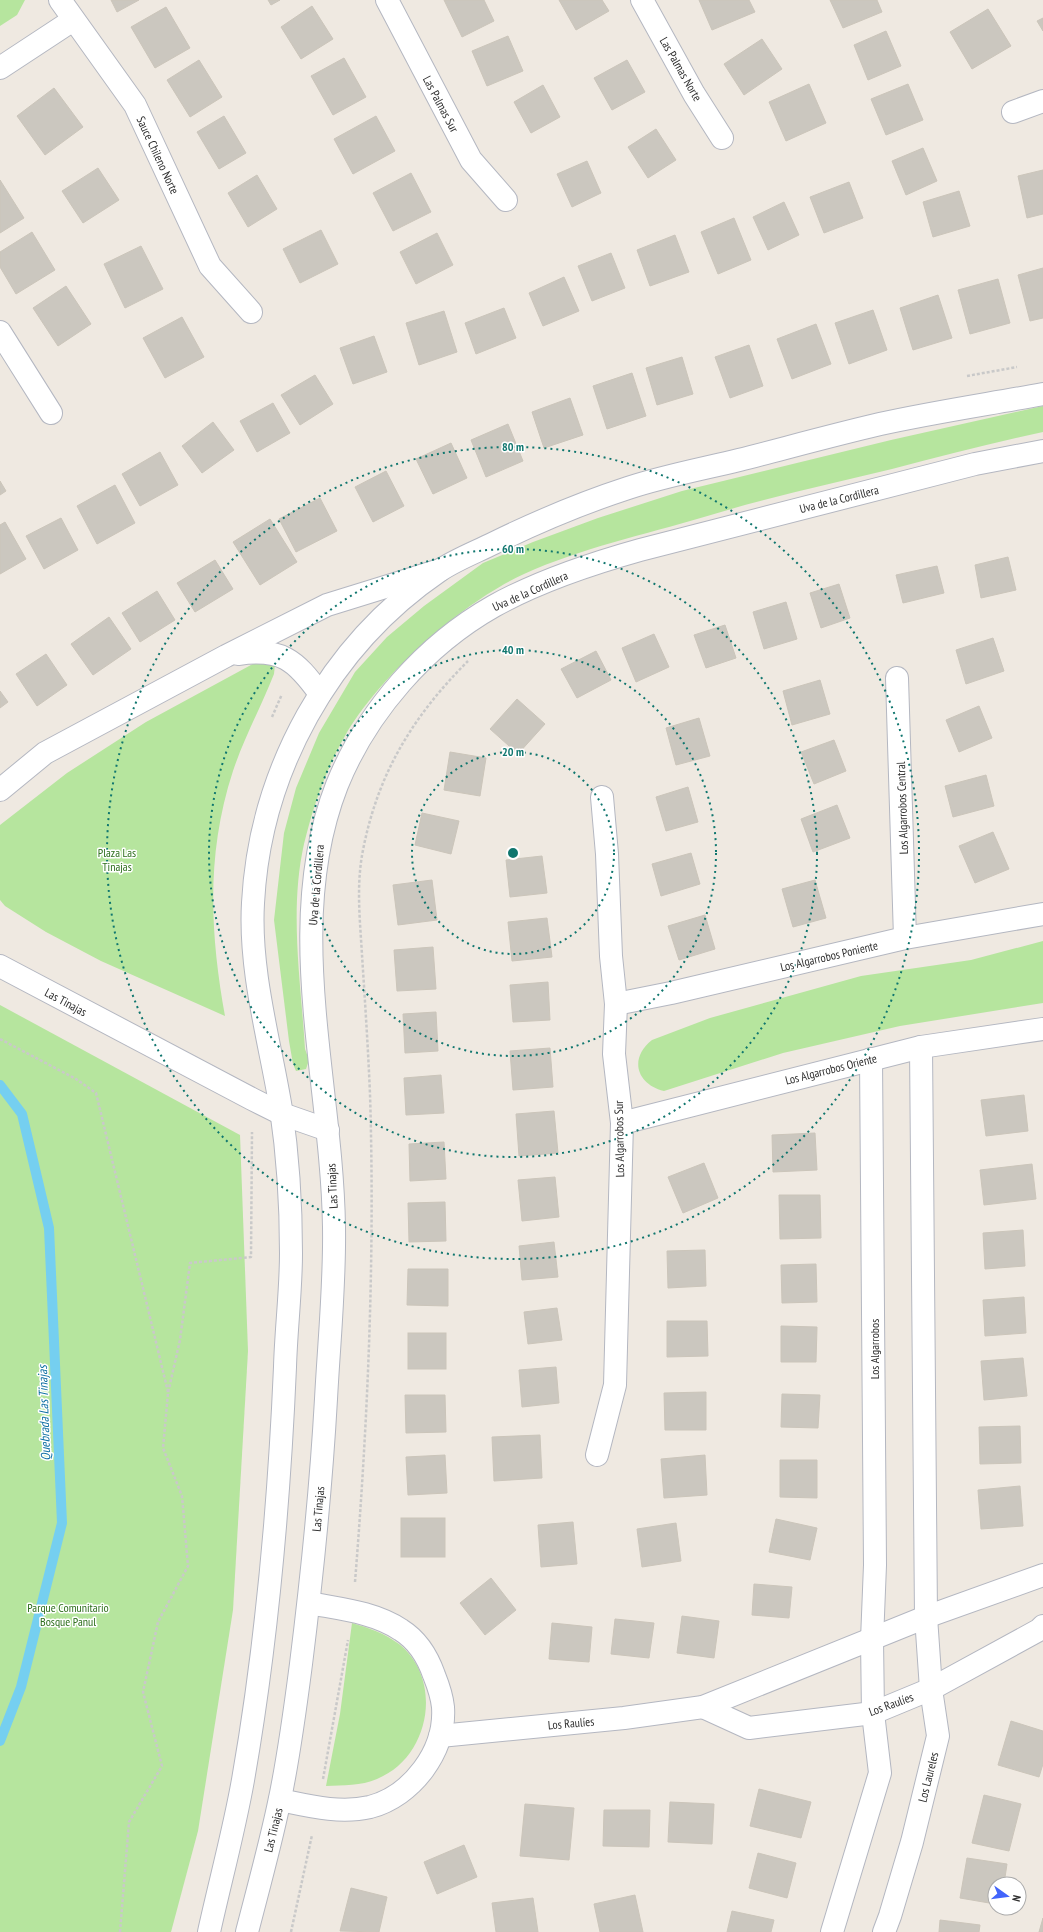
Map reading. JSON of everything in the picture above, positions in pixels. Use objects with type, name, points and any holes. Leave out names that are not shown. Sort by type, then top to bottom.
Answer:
[{"type":"street","name":"Sauce Chileno Norte","points":[[60,0],[135,105],[210,266],[251,312]]},
{"type":"street","name":"Las Palmas Sur","points":[[387,0],[471,160],[506,200]]},
{"type":"street","name":"Las Palmas Norte","points":[[642,0],[694,94],[722,138]]},
{"type":"street","points":[[0,68],[73,20]]},
{"type":"street","points":[[1013,112],[1043,101]]},
{"type":"street","points":[[0,332],[51,413]]},
{"type":"street","points":[[0,790],[44,753],[226,656],[327,605],[441,569],[538,521],[632,487],[882,424],[1043,394]]},
{"type":"street","name":"Uva de la Cordillera","points":[[328,1130],[313,987],[312,913],[317,853],[326,818],[338,784],[355,748],[386,701],[401,682],[429,654],[459,629],[493,607],[528,589],[600,562],[975,464],[1043,451]]},
{"type":"street","points":[[209,1932],[242,1785],[264,1642],[274,1548],[281,1453],[292,1256],[289,1188],[282,1114],[263,1015],[252,937],[255,878],[260,839],[270,801],[283,764],[300,728],[320,694],[344,660],[371,629],[402,600],[441,569]]},
{"type":"street","points":[[226,656],[266,651],[281,656],[295,664],[305,673],[320,694]]},
{"type":"street","name":"Los Algarrobos Central","points":[[897,678],[905,938]]},
{"type":"street","name":"Los Algarrobos Sur","points":[[597,1455],[615,1385],[622,1123],[614,1054],[616,1004],[611,956],[607,854],[602,797]]},
{"type":"street","name":"Los Algarrobos Poniente","points":[[616,1004],[671,993],[905,938],[1043,914]]},
{"type":"street","name":"Las Tinajas","points":[[0,966],[252,1099],[282,1114],[328,1130],[334,1227],[330,1340],[323,1452],[309,1603],[296,1702],[280,1800],[247,1932]]},
{"type":"street","name":"Los Algarrobos Oriente","points":[[622,1123],[921,1047],[1043,1029]]},
{"type":"street","points":[[921,1047],[926,1617]]},
{"type":"street","name":"Los Algarrobos","points":[[871,1059],[875,1557],[872,1640]]},
{"type":"street","name":"Los Raulíes","points":[[440,1736],[624,1718],[703,1706],[872,1640],[926,1617],[1043,1575]]},
{"type":"street","points":[[280,1800],[318,1808],[342,1810],[369,1807],[384,1802],[413,1782],[425,1768],[433,1754],[440,1736],[443,1708],[438,1686],[428,1658],[403,1631],[390,1623],[369,1615],[309,1603]]},
{"type":"street","name":"Los Laureles","points":[[884,1932],[912,1842],[938,1736],[932,1689],[926,1617]]},
{"type":"street","name":"Los Raulíes","points":[[703,1706],[749,1728],[873,1713],[932,1689],[1039,1630],[1043,1626]]},
{"type":"street","points":[[832,1932],[880,1773],[873,1713],[872,1640]]},
{"type":"path","points":[[960,377],[1020,366]]},
{"type":"path","points":[[291,1932],[318,1808],[353,1612],[362,1496],[368,1379],[371,1236],[370,1093],[358,891],[362,860],[372,813],[386,775],[403,742],[423,711],[447,682],[473,656]]},
{"type":"path","points":[[270,722],[295,664]]},
{"type":"path","points":[[0,1039],[76,1079],[96,1093],[168,1393]]},
{"type":"path","points":[[120,1932],[129,1822],[162,1766],[143,1692],[158,1622],[188,1566],[182,1496],[163,1448],[168,1393],[180,1340],[190,1263],[251,1257],[252,1099]]},
{"type":"green space","points":[[0,0],[25,0],[17,15],[0,26]]},
{"type":"green space","points":[[1043,406],[1043,432],[751,504],[613,542],[546,565],[524,574],[500,587],[449,622],[424,643],[379,689],[360,713],[345,736],[321,788],[312,816],[304,844],[297,895],[297,946],[305,1049],[309,1060],[306,1069],[296,1071],[293,1064],[289,1041],[274,920],[284,833],[296,788],[319,733],[355,672],[387,637],[424,606],[483,563],[533,542],[598,518],[682,491],[891,440]]},
{"type":"green space","name":"Plaza Las Tinajas","points":[[262,659],[275,664],[274,674],[233,771],[224,802],[218,832],[213,893],[214,924],[216,954],[225,1016],[101,961],[46,932],[5,906],[0,900],[0,825],[67,773],[146,722]]},
{"type":"green space","points":[[1043,941],[1043,1003],[900,1026],[783,1053],[664,1091],[647,1083],[639,1070],[638,1062],[640,1055],[652,1040],[710,1018],[861,976],[971,960]]},
{"type":"green space","name":"Parque Comunitario Bosque Panul","points":[[0,1005],[240,1135],[248,1351],[233,1610],[198,1831],[171,1932],[0,1932]]},
{"type":"green space","points":[[352,1623],[388,1637],[399,1644],[413,1659],[422,1677],[426,1697],[425,1717],[419,1737],[409,1754],[395,1769],[377,1779],[365,1783],[326,1786],[340,1714]]},
{"type":"building","points":[[111,0],[139,0],[117,12]]},
{"type":"building","points":[[268,0],[280,0],[271,5]]},
{"type":"building","points":[[444,0],[484,0],[494,21],[462,37]]},
{"type":"building","points":[[559,0],[602,0],[609,11],[576,30]]},
{"type":"building","points":[[699,0],[749,0],[755,12],[712,30]]},
{"type":"building","points":[[830,0],[877,0],[882,12],[843,28]]},
{"type":"building","points":[[312,6],[333,39],[301,59],[281,27]]},
{"type":"building","points":[[166,7],[190,48],[155,68],[131,27]]},
{"type":"building","points":[[988,9],[1011,46],[972,69],[950,32]]},
{"type":"building","points":[[1043,18],[1043,31],[1037,21]]},
{"type":"building","points":[[886,31],[901,66],[868,80],[854,45]]},
{"type":"building","points":[[508,36],[523,71],[487,86],[472,51]]},
{"type":"building","points":[[762,39],[782,69],[744,95],[724,64]]},
{"type":"building","points":[[344,58],[366,97],[333,115],[311,76]]},
{"type":"building","points":[[199,60],[222,97],[190,117],[167,80]]},
{"type":"building","points":[[627,60],[645,92],[612,110],[594,78]]},
{"type":"building","points":[[809,84],[826,123],[786,141],[769,102]]},
{"type":"building","points":[[908,84],[923,120],[886,135],[871,99]]},
{"type":"building","points":[[543,85],[560,117],[531,133],[514,102]]},
{"type":"building","points":[[54,88],[83,127],[45,155],[17,116]]},
{"type":"building","points":[[224,116],[246,153],[219,169],[197,132]]},
{"type":"building","points":[[376,116],[395,151],[353,174],[334,139]]},
{"type":"building","points":[[656,129],[676,160],[648,178],[628,147]]},
{"type":"building","points":[[923,148],[937,181],[906,195],[892,161]]},
{"type":"building","points":[[587,161],[601,193],[572,207],[557,174]]},
{"type":"building","points":[[98,168],[119,200],[83,223],[62,191]]},
{"type":"building","points":[[1043,170],[1043,214],[1027,218],[1018,176]]},
{"type":"building","points":[[411,173],[431,212],[393,231],[373,193]]},
{"type":"building","points":[[257,175],[277,209],[248,227],[228,193]]},
{"type":"building","points":[[0,180],[24,218],[0,233]]},
{"type":"building","points":[[849,182],[863,218],[824,233],[810,197]]},
{"type":"building","points":[[959,191],[970,226],[933,237],[923,202]]},
{"type":"building","points":[[784,202],[799,235],[768,250],[753,217]]},
{"type":"building","points":[[734,218],[751,260],[718,274],[701,232]]},
{"type":"building","points":[[321,230],[338,264],[300,283],[283,249]]},
{"type":"building","points":[[32,232],[55,270],[16,294],[0,267],[0,252]]},
{"type":"building","points":[[437,233],[453,265],[416,284],[400,252]]},
{"type":"building","points":[[675,235],[689,272],[650,286],[637,250]]},
{"type":"building","points":[[141,246],[163,289],[125,308],[104,264]]},
{"type":"building","points":[[611,253],[625,288],[592,301],[578,266]]},
{"type":"building","points":[[1043,268],[1043,318],[1030,321],[1018,275]]},
{"type":"building","points":[[564,277],[579,311],[543,326],[529,293]]},
{"type":"building","points":[[998,279],[1010,323],[970,334],[958,290]]},
{"type":"building","points":[[66,286],[91,324],[58,346],[33,308]]},
{"type":"building","points":[[938,295],[952,338],[913,350],[900,308]]},
{"type":"building","points":[[504,308],[516,338],[476,354],[465,323]]},
{"type":"building","points":[[873,310],[887,350],[849,364],[835,323]]},
{"type":"building","points":[[444,311],[457,352],[419,365],[406,323]]},
{"type":"building","points":[[182,317],[204,357],[165,378],[143,338]]},
{"type":"building","points":[[816,324],[831,364],[792,379],[777,339]]},
{"type":"building","points":[[374,336],[387,372],[353,384],[340,348]]},
{"type":"building","points":[[749,345],[763,386],[730,398],[715,357]]},
{"type":"building","points":[[682,357],[693,394],[657,405],[646,368]]},
{"type":"building","points":[[632,373],[646,416],[607,429],[593,386]]},
{"type":"building","points":[[315,375],[333,404],[300,425],[281,395]]},
{"type":"building","points":[[570,398],[583,435],[544,448],[532,412]]},
{"type":"building","points":[[273,403],[290,433],[257,452],[240,421]]},
{"type":"building","points":[[213,422],[234,450],[202,473],[182,446]]},
{"type":"building","points":[[508,424],[523,461],[486,477],[471,440]]},
{"type":"building","points":[[451,443],[467,478],[433,494],[416,459]]},
{"type":"building","points":[[160,452],[178,485],[140,506],[122,474]]},
{"type":"building","points":[[386,471],[404,506],[373,522],[355,487]]},
{"type":"building","points":[[0,481],[6,491],[0,495]]},
{"type":"building","points":[[115,485],[135,523],[97,544],[77,506]]},
{"type":"building","points":[[320,498],[337,531],[296,552],[279,519]]},
{"type":"building","points":[[61,518],[78,550],[44,569],[26,536]]},
{"type":"building","points":[[270,519],[297,562],[260,585],[233,542]]},
{"type":"building","points":[[5,522],[26,559],[0,574],[0,525]]},
{"type":"building","points":[[1008,557],[1016,590],[981,598],[975,565]]},
{"type":"building","points":[[215,560],[233,589],[195,612],[177,583]]},
{"type":"building","points":[[937,566],[944,593],[903,603],[896,575]]},
{"type":"building","points":[[839,584],[850,618],[821,628],[810,593]]},
{"type":"building","points":[[157,591],[175,620],[140,642],[122,613]]},
{"type":"building","points":[[786,602],[797,639],[764,649],[753,612]]},
{"type":"building","points":[[109,617],[131,649],[93,675],[71,644]]},
{"type":"building","points":[[725,625],[736,658],[706,668],[694,635]]},
{"type":"building","points":[[654,634],[669,667],[636,682],[622,648]]},
{"type":"building","points":[[993,638],[1004,671],[966,684],[956,650]]},
{"type":"building","points":[[596,651],[611,680],[577,698],[561,669]]},
{"type":"building","points":[[46,654],[67,685],[37,706],[16,674]]},
{"type":"building","points":[[820,680],[830,714],[792,725],[783,691]]},
{"type":"building","points":[[0,691],[8,702],[0,708]]},
{"type":"building","points":[[517,699],[545,724],[518,754],[490,729]]},
{"type":"building","points":[[979,706],[992,738],[959,752],[946,720]]},
{"type":"building","points":[[699,718],[710,756],[676,765],[666,728]]},
{"type":"building","points":[[834,740],[846,771],[814,784],[801,752]]},
{"type":"building","points":[[450,752],[486,758],[480,796],[444,790]]},
{"type":"building","points":[[986,775],[994,806],[953,817],[945,786]]},
{"type":"building","points":[[688,787],[698,822],[666,831],[656,797]]},
{"type":"building","points":[[837,805],[850,838],[813,852],[801,819]]},
{"type":"building","points":[[422,813],[459,821],[451,854],[415,845]]},
{"type":"building","points":[[993,832],[1009,869],[975,883],[959,846]]},
{"type":"building","points":[[691,853],[700,884],[661,896],[652,864]]},
{"type":"building","points":[[542,856],[547,893],[510,897],[506,860]]},
{"type":"building","points":[[432,880],[437,920],[398,925],[393,885]]},
{"type":"building","points":[[815,880],[826,918],[793,927],[782,889]]},
{"type":"building","points":[[705,915],[715,949],[679,960],[668,926]]},
{"type":"building","points":[[547,918],[552,957],[512,961],[508,922]]},
{"type":"building","points":[[433,947],[436,989],[397,991],[394,950]]},
{"type":"building","points":[[548,982],[550,1020],[513,1022],[510,985]]},
{"type":"building","points":[[436,1012],[438,1051],[405,1053],[403,1014]]},
{"type":"building","points":[[550,1048],[553,1087],[513,1090],[510,1051]]},
{"type":"building","points":[[441,1075],[444,1113],[406,1115],[404,1078]]},
{"type":"building","points":[[1024,1095],[1028,1131],[986,1136],[981,1100]]},
{"type":"building","points":[[554,1111],[558,1153],[519,1156],[516,1114]]},
{"type":"building","points":[[815,1133],[817,1170],[773,1172],[772,1135]]},
{"type":"building","points":[[444,1142],[446,1179],[410,1181],[409,1144]]},
{"type":"building","points":[[704,1163],[718,1198],[683,1213],[668,1177]]},
{"type":"building","points":[[1032,1164],[1036,1199],[984,1205],[980,1170]]},
{"type":"building","points":[[555,1177],[559,1217],[522,1221],[518,1180]]},
{"type":"building","points":[[779,1195],[820,1195],[821,1238],[780,1239]]},
{"type":"building","points":[[445,1202],[446,1241],[409,1242],[408,1203]]},
{"type":"building","points":[[1023,1230],[1025,1266],[985,1269],[983,1233]]},
{"type":"building","points":[[554,1242],[558,1277],[522,1280],[519,1246]]},
{"type":"building","points":[[705,1250],[706,1286],[668,1288],[667,1251]]},
{"type":"building","points":[[816,1264],[817,1302],[782,1303],[781,1265]]},
{"type":"building","points":[[408,1269],[448,1269],[448,1306],[407,1305]]},
{"type":"building","points":[[1024,1297],[1026,1333],[985,1336],[983,1300]]},
{"type":"building","points":[[557,1308],[562,1340],[528,1344],[524,1312]]},
{"type":"building","points":[[667,1321],[707,1321],[708,1356],[667,1357]]},
{"type":"building","points":[[781,1326],[817,1327],[816,1362],[781,1362]]},
{"type":"building","points":[[408,1333],[446,1333],[446,1369],[408,1369]]},
{"type":"building","points":[[1023,1358],[1027,1396],[984,1400],[981,1361]]},
{"type":"building","points":[[556,1367],[559,1403],[522,1407],[519,1370]]},
{"type":"building","points":[[706,1392],[706,1430],[665,1430],[664,1393]]},
{"type":"building","points":[[782,1394],[820,1395],[818,1428],[781,1427]]},
{"type":"building","points":[[405,1395],[445,1395],[446,1432],[406,1433]]},
{"type":"building","points":[[1020,1426],[1021,1463],[980,1464],[979,1427]]},
{"type":"building","points":[[540,1435],[542,1478],[494,1481],[492,1437]]},
{"type":"building","points":[[445,1455],[447,1493],[408,1495],[406,1457]]},
{"type":"building","points":[[705,1455],[707,1495],[664,1498],[661,1459]]},
{"type":"building","points":[[780,1460],[817,1460],[817,1498],[780,1497]]},
{"type":"building","points":[[1020,1486],[1023,1526],[981,1529],[978,1490]]},
{"type":"building","points":[[401,1518],[445,1518],[445,1557],[401,1557]]},
{"type":"building","points":[[776,1519],[817,1528],[810,1560],[769,1552]]},
{"type":"building","points":[[573,1522],[577,1564],[541,1567],[538,1525]]},
{"type":"building","points":[[676,1523],[681,1561],[642,1567],[637,1529]]},
{"type":"building","points":[[491,1578],[516,1610],[485,1635],[460,1603]]},
{"type":"building","points":[[754,1584],[792,1587],[789,1618],[752,1615]]},
{"type":"building","points":[[682,1616],[719,1621],[714,1658],[677,1653]]},
{"type":"building","points":[[615,1619],[654,1623],[649,1658],[611,1654]]},
{"type":"building","points":[[552,1623],[592,1627],[589,1662],[549,1659]]},
{"type":"building","points":[[1011,1721],[1043,1731],[1043,1764],[1039,1777],[998,1765]]},
{"type":"building","points":[[759,1789],[811,1802],[801,1838],[750,1826]]},
{"type":"building","points":[[984,1795],[1021,1804],[1009,1851],[972,1843]]},
{"type":"building","points":[[670,1802],[714,1804],[712,1844],[668,1842]]},
{"type":"building","points":[[525,1804],[574,1808],[569,1860],[520,1856]]},
{"type":"building","points":[[604,1810],[650,1810],[649,1847],[603,1846]]},
{"type":"building","points":[[464,1845],[477,1877],[437,1894],[424,1862]]},
{"type":"building","points":[[758,1853],[796,1863],[787,1898],[749,1888]]},
{"type":"building","points":[[967,1858],[1007,1864],[1005,1876],[987,1876],[987,1903],[960,1898]]},
{"type":"building","points":[[351,1888],[387,1897],[379,1932],[340,1931]]},
{"type":"building","points":[[635,1895],[643,1932],[600,1932],[594,1904]]},
{"type":"building","points":[[533,1898],[538,1932],[496,1932],[492,1903]]},
{"type":"building","points":[[732,1911],[774,1920],[771,1932],[727,1932]]},
{"type":"building","points":[[1043,1918],[1043,1932],[1039,1932]]},
{"type":"building","points":[[940,1920],[980,1925],[979,1932],[939,1932]]},
{"type":"waterway","name":"Quebrada Las Tinajas","points":[[0,1085],[22,1114],[49,1228],[62,1523],[21,1687],[0,1741]]}]
